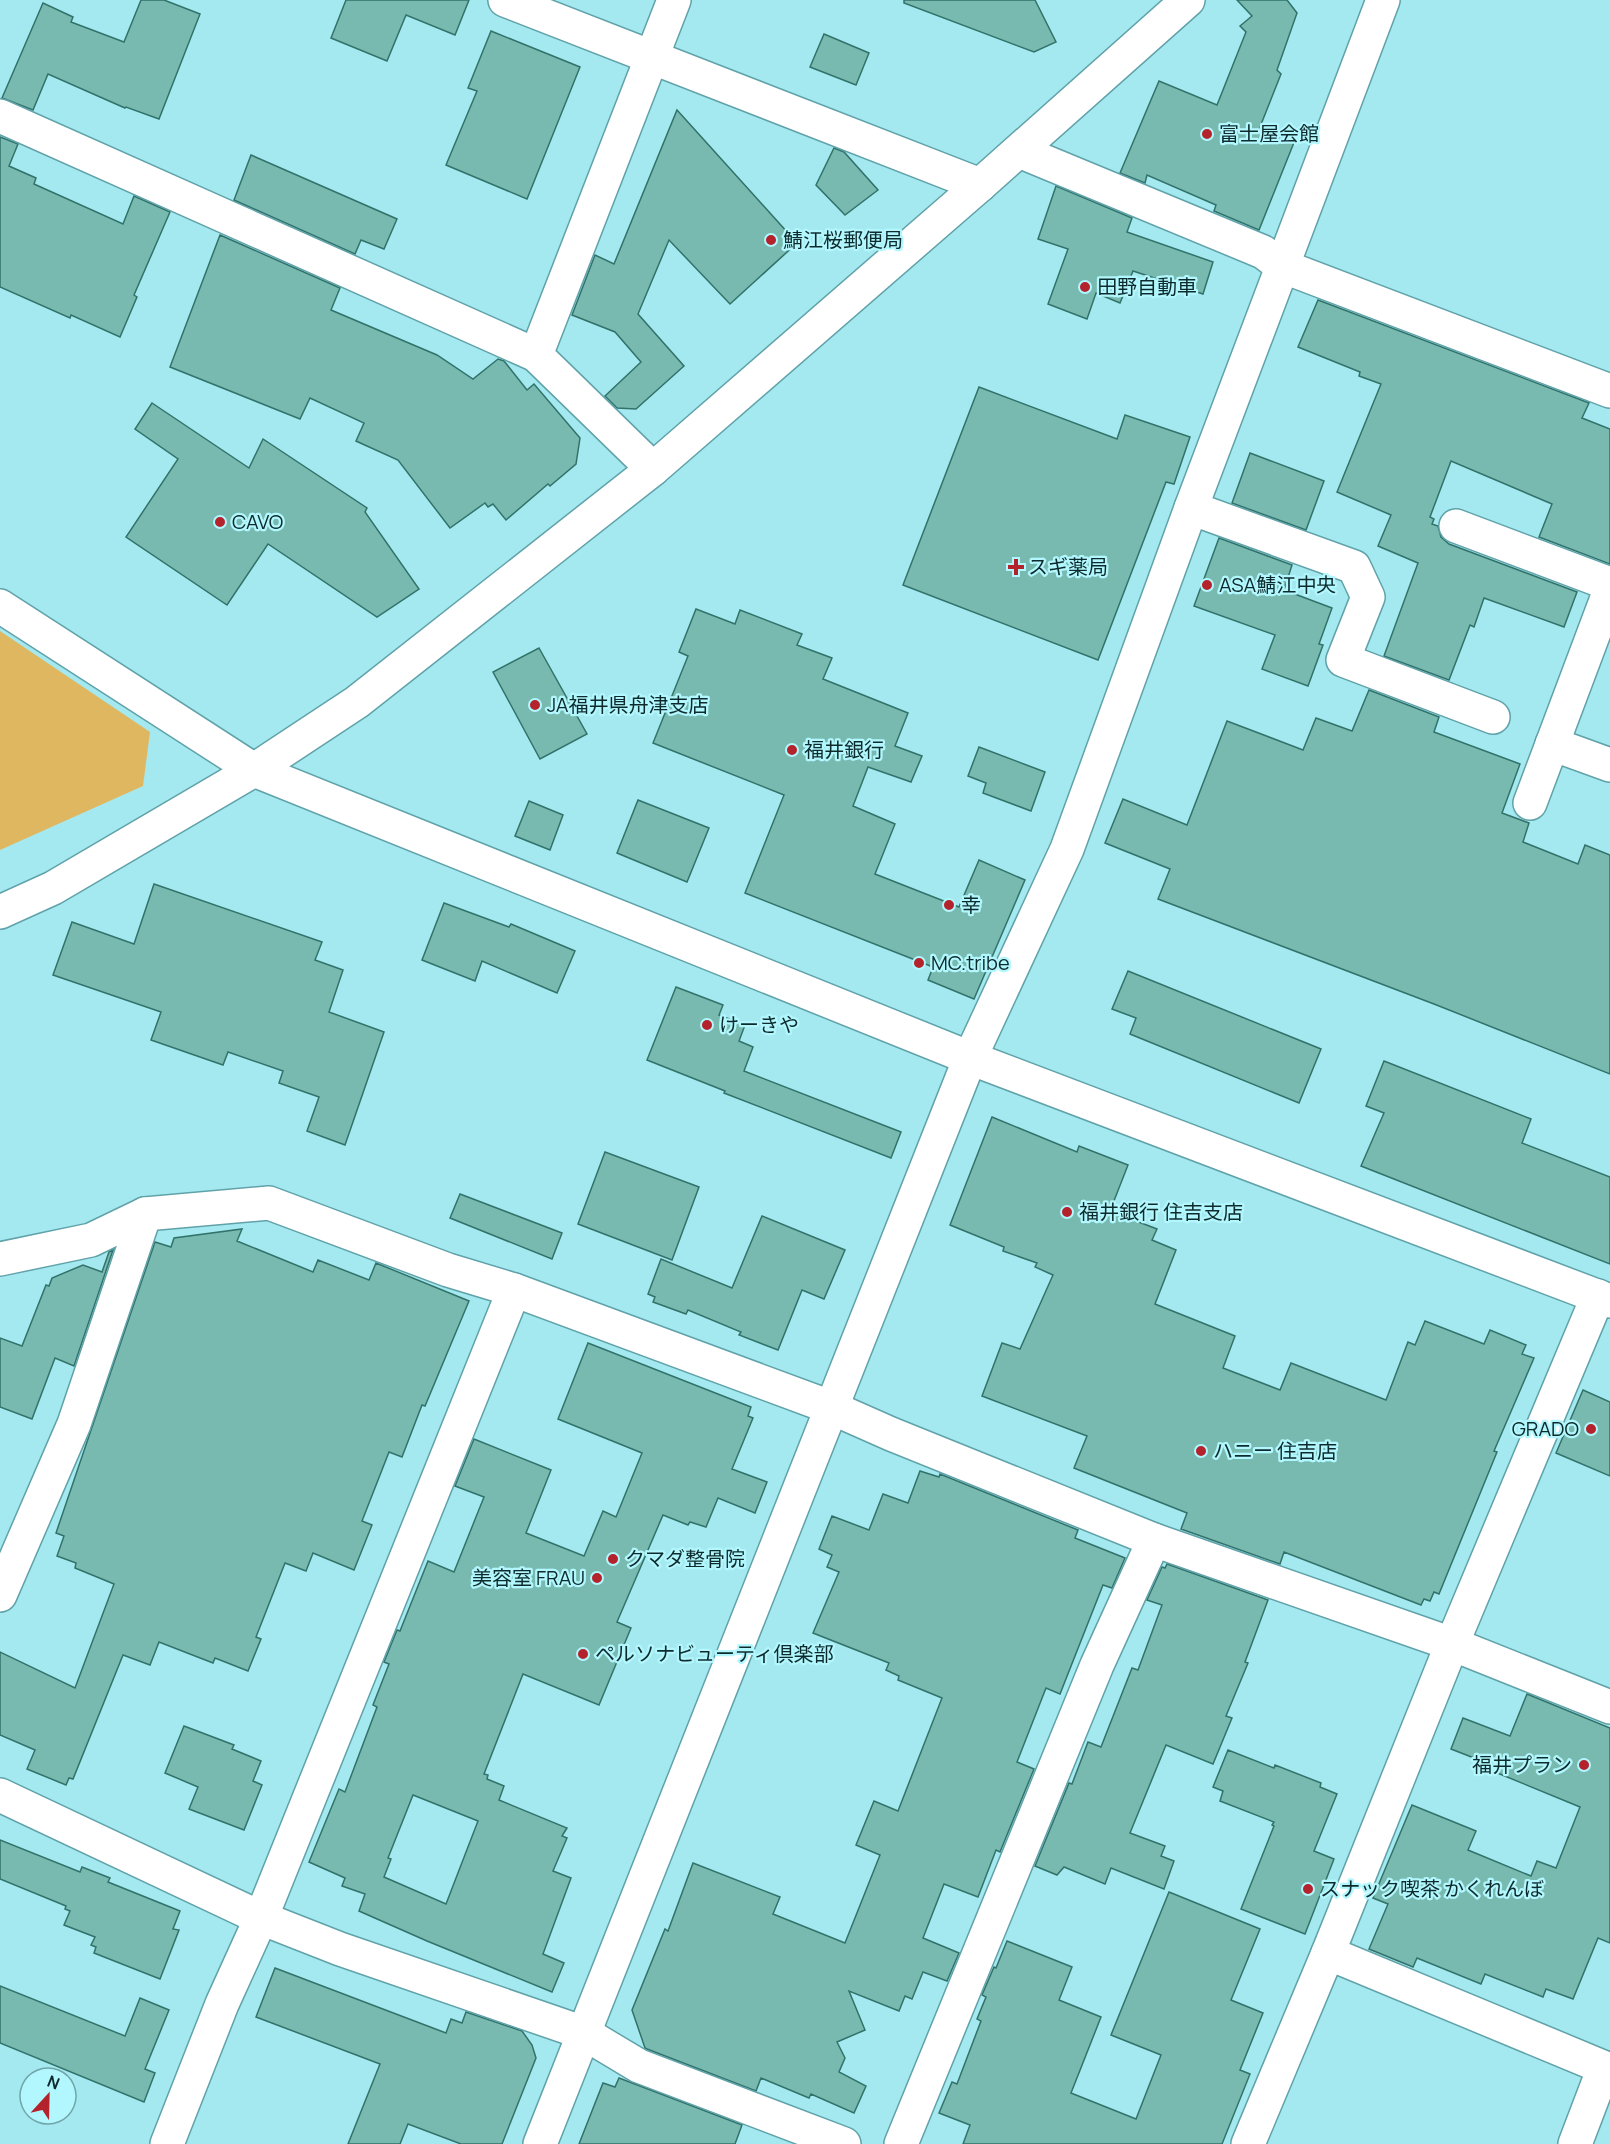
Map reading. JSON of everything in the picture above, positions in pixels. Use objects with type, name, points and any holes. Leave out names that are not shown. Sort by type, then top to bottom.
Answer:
[{"type":"street","points":[[505,0],[980,185]]},
{"type":"street","points":[[536,355],[674,0]]},
{"type":"street","points":[[0,912],[53,888],[254,770],[357,702],[653,469],[1019,151],[1188,0]]},
{"type":"street","points":[[540,2144],[970,1058],[1068,849],[1191,508],[1383,0]]},
{"type":"street","points":[[0,116],[536,355],[653,469]]},
{"type":"street","points":[[1019,151],[1263,252],[1282,266],[1610,391]]},
{"type":"street","points":[[1191,508],[1354,567],[1368,597],[1343,660],[1493,717]]},
{"type":"street","points":[[1456,526],[1610,584]]},
{"type":"street","points":[[1530,803],[1610,590]]},
{"type":"street","points":[[0,606],[254,770],[970,1058],[1604,1298],[1452,1644],[1328,1953],[1248,2144]]},
{"type":"street","points":[[1552,744],[1610,765]]},
{"type":"street","points":[[0,1259],[92,1240],[145,1215],[269,1203],[448,1270],[514,1290],[830,1407],[891,1434],[1154,1540],[1452,1644],[1610,1707]]},
{"type":"street","points":[[0,1595],[74,1424],[145,1215]]},
{"type":"street","points":[[167,2144],[222,2004],[261,1918],[514,1290]]},
{"type":"street","points":[[901,2144],[1097,1665],[1154,1540]]},
{"type":"street","points":[[0,1796],[261,1918],[340,1949],[584,2033],[639,2066],[844,2144]]},
{"type":"street","points":[[1328,1953],[1607,2069],[1575,2144]]},
{"type":"shaded area","points":[[0,631],[150,732],[143,786],[0,850]]},
{"type":"building","points":[[141,0],[164,0],[200,14],[159,119],[125,108],[48,74],[33,110],[2,98],[43,3],[73,17],[71,22],[124,42]]},
{"type":"building","points":[[346,0],[469,0],[455,35],[406,15],[387,61],[331,38]]},
{"type":"building","points":[[904,0],[1035,0],[1056,42],[1034,52],[904,3]]},
{"type":"building","name":"富士屋会館","points":[[1237,0],[1287,0],[1297,13],[1277,70],[1281,74],[1260,127],[1295,140],[1259,230],[1214,211],[1216,205],[1147,175],[1145,183],[1120,173],[1159,81],[1217,105],[1246,32],[1240,26],[1252,16]]},
{"type":"building","points":[[491,31],[580,67],[527,199],[446,165],[477,91],[468,88]]},
{"type":"building","points":[[824,34],[869,53],[856,85],[810,67]]},
{"type":"building","points":[[677,110],[797,243],[730,304],[669,240],[638,314],[684,366],[636,409],[617,408],[605,396],[641,362],[615,332],[572,315],[595,255],[614,264]]},
{"type":"building","points":[[0,137],[18,144],[9,166],[36,178],[34,184],[123,224],[134,196],[170,212],[134,295],[137,297],[120,337],[0,287]]},
{"type":"building","points":[[834,148],[844,152],[878,190],[845,215],[816,185]]},
{"type":"building","points":[[251,155],[397,219],[384,249],[361,240],[355,254],[234,200]]},
{"type":"building","points":[[1056,186],[1132,218],[1127,232],[1213,262],[1203,294],[1133,271],[1120,303],[1096,293],[1087,319],[1048,304],[1068,249],[1038,239]]},
{"type":"building","points":[[220,235],[340,288],[331,310],[437,355],[473,379],[498,359],[504,361],[527,390],[534,384],[580,438],[576,464],[550,486],[548,484],[506,520],[493,504],[488,507],[485,503],[450,528],[398,460],[356,441],[364,423],[310,398],[300,419],[170,367]]},
{"type":"building","points":[[1318,300],[1589,403],[1582,418],[1610,429],[1610,564],[1539,537],[1552,504],[1451,461],[1430,517],[1434,519],[1432,524],[1438,526],[1441,537],[1449,544],[1577,592],[1564,627],[1484,598],[1474,627],[1470,625],[1449,680],[1384,656],[1418,563],[1378,546],[1391,515],[1337,492],[1381,384],[1359,376],[1360,372],[1298,347]]},
{"type":"building","points":[[979,387],[1117,439],[1125,415],[1190,437],[1174,484],[1166,482],[1098,660],[903,585]]},
{"type":"building","points":[[152,403],[249,468],[263,439],[367,508],[365,512],[419,589],[377,617],[268,544],[227,605],[126,537],[178,459],[135,429]]},
{"type":"building","points":[[1250,453],[1324,481],[1306,530],[1232,503]]},
{"type":"building","points":[[1219,538],[1292,565],[1284,590],[1332,608],[1319,644],[1323,645],[1308,686],[1262,669],[1275,635],[1194,606]]},
{"type":"building","points":[[696,609],[735,624],[740,610],[802,634],[797,645],[832,658],[823,679],[908,713],[895,746],[922,756],[911,782],[868,767],[853,806],[895,824],[875,874],[959,907],[979,860],[1025,880],[974,999],[928,980],[933,967],[745,893],[784,795],[653,743],[688,656],[679,652]]},
{"type":"building","points":[[539,648],[587,734],[540,759],[493,672]]},
{"type":"building","points":[[1369,690],[1439,717],[1434,732],[1520,764],[1502,813],[1529,823],[1523,842],[1578,864],[1585,845],[1610,855],[1610,1074],[1158,899],[1170,869],[1105,843],[1123,799],[1187,825],[1227,721],[1303,750],[1316,718],[1352,731]]},
{"type":"building","points":[[979,747],[1045,772],[1031,811],[983,793],[986,783],[968,776]]},
{"type":"building","points":[[638,800],[709,828],[687,882],[617,853]]},
{"type":"building","points":[[529,801],[563,815],[550,850],[515,836]]},
{"type":"building","points":[[154,884],[322,942],[315,960],[343,970],[329,1012],[384,1032],[345,1145],[307,1131],[319,1097],[279,1083],[283,1071],[228,1052],[223,1065],[151,1040],[161,1012],[53,975],[72,922],[134,944]]},
{"type":"building","points":[[444,903],[509,927],[511,924],[575,951],[557,993],[482,961],[475,981],[422,960]]},
{"type":"building","points":[[1128,971],[1321,1049],[1299,1103],[1130,1034],[1136,1018],[1112,1009]]},
{"type":"building","points":[[676,987],[723,1005],[719,1015],[745,1025],[739,1041],[753,1047],[744,1071],[901,1132],[891,1158],[724,1093],[725,1091],[647,1060]]},
{"type":"building","points":[[1384,1061],[1531,1119],[1522,1143],[1610,1177],[1610,1264],[1361,1166],[1384,1113],[1366,1106]]},
{"type":"building","points":[[992,1117],[1077,1152],[1079,1146],[1128,1165],[1110,1211],[1157,1229],[1152,1240],[1176,1250],[1155,1304],[1235,1336],[1223,1368],[1280,1390],[1291,1363],[1386,1400],[1408,1342],[1415,1345],[1425,1321],[1484,1344],[1490,1330],[1526,1345],[1522,1354],[1534,1358],[1494,1451],[1497,1452],[1439,1594],[1434,1592],[1430,1601],[1424,1599],[1421,1605],[1284,1552],[1280,1564],[1181,1529],[1187,1513],[1074,1468],[1087,1436],[982,1396],[1002,1343],[1020,1349],[1053,1275],[1035,1267],[1037,1263],[1003,1251],[1004,1247],[950,1225]]},
{"type":"building","points":[[605,1152],[699,1187],[672,1260],[578,1224]]},
{"type":"building","points":[[460,1194],[562,1233],[552,1259],[450,1218]]},
{"type":"building","points":[[762,1216],[845,1250],[824,1299],[802,1290],[778,1350],[739,1335],[741,1332],[688,1310],[686,1314],[653,1302],[655,1297],[648,1294],[661,1259],[732,1288]]},
{"type":"building","points":[[242,1229],[237,1241],[313,1272],[318,1260],[369,1280],[376,1263],[469,1301],[425,1406],[422,1405],[402,1457],[389,1452],[362,1521],[372,1525],[354,1570],[313,1553],[306,1571],[285,1563],[256,1637],[261,1639],[248,1671],[215,1658],[213,1663],[159,1642],[150,1665],[123,1655],[73,1779],[69,1778],[66,1785],[27,1769],[35,1750],[0,1735],[0,1652],[75,1688],[114,1584],[75,1568],[76,1563],[57,1556],[64,1536],[56,1533],[155,1242],[171,1247],[174,1238]]},
{"type":"building","points":[[113,1250],[74,1366],[55,1358],[32,1419],[0,1407],[0,1338],[22,1346],[46,1285],[49,1286],[52,1278],[83,1265],[102,1272],[109,1252]]},
{"type":"building","points":[[588,1343],[751,1407],[748,1416],[753,1418],[732,1469],[767,1482],[755,1513],[718,1498],[706,1527],[690,1522],[688,1525],[663,1515],[617,1622],[631,1628],[599,1705],[523,1674],[484,1774],[488,1775],[487,1779],[504,1786],[499,1800],[567,1828],[562,1836],[567,1838],[553,1871],[571,1878],[543,1954],[564,1963],[552,1992],[359,1911],[365,1894],[342,1886],[345,1878],[309,1862],[339,1789],[345,1792],[377,1707],[373,1705],[389,1664],[384,1662],[397,1630],[400,1631],[428,1561],[454,1572],[484,1497],[455,1486],[474,1439],[551,1470],[526,1533],[584,1556],[603,1511],[616,1517],[642,1453],[558,1419]],"holes":[[[413,1795],[478,1821],[446,1904],[384,1877],[391,1859],[388,1858]]]},
{"type":"building","points":[[1583,1390],[1610,1402],[1610,1476],[1556,1453]]},
{"type":"building","points":[[920,1471],[939,1477],[940,1474],[1078,1530],[1075,1538],[1125,1558],[1112,1588],[1103,1585],[1060,1694],[1046,1688],[1017,1762],[1034,1769],[1000,1852],[996,1850],[978,1897],[944,1884],[923,1938],[959,1953],[947,1981],[923,1972],[912,1999],[905,1996],[899,2011],[849,1991],[865,2030],[837,2042],[845,2058],[839,2072],[866,2086],[854,2113],[811,2094],[809,2098],[761,2078],[756,2091],[647,2049],[632,2010],[665,1929],[668,1931],[693,1863],[780,1897],[773,1914],[845,1943],[880,1855],[856,1845],[874,1801],[898,1811],[942,1698],[898,1680],[899,1676],[886,1670],[889,1663],[813,1633],[839,1572],[827,1567],[832,1555],[819,1549],[832,1516],[869,1530],[883,1494],[908,1503]]},
{"type":"building","points":[[1167,1564],[1268,1600],[1245,1662],[1248,1663],[1226,1716],[1232,1718],[1213,1764],[1166,1745],[1130,1833],[1165,1846],[1161,1856],[1174,1861],[1164,1889],[1111,1868],[1105,1884],[1064,1867],[1057,1875],[1035,1866],[1088,1742],[1101,1747],[1132,1668],[1138,1670],[1162,1605],[1147,1600],[1162,1567],[1165,1568]]},
{"type":"building","points":[[1527,1694],[1610,1728],[1610,1943],[1598,1938],[1573,1999],[1546,1989],[1543,1997],[1485,1974],[1481,1984],[1417,1958],[1413,1967],[1369,1949],[1388,1904],[1373,1898],[1412,1805],[1476,1831],[1468,1850],[1531,1876],[1537,1861],[1556,1868],[1580,1807],[1495,1772],[1497,1767],[1451,1749],[1463,1718],[1510,1736]]},
{"type":"building","points":[[184,1726],[234,1745],[232,1749],[261,1761],[253,1781],[262,1785],[244,1830],[189,1809],[198,1787],[165,1773]]},
{"type":"building","points":[[1228,1750],[1321,1783],[1320,1787],[1337,1794],[1314,1851],[1334,1859],[1305,1934],[1241,1909],[1274,1822],[1220,1801],[1223,1791],[1213,1787]]},
{"type":"building","points":[[0,1840],[80,1872],[82,1867],[110,1878],[108,1882],[180,1911],[173,1929],[179,1930],[160,1979],[94,1953],[96,1947],[91,1945],[95,1937],[64,1925],[70,1911],[65,1909],[66,1906],[0,1879]]},
{"type":"building","points":[[1169,1892],[1260,1929],[1231,2000],[1263,2013],[1240,2070],[1250,2074],[1222,2144],[963,2144],[970,2125],[939,2113],[952,2082],[957,2084],[981,2021],[977,2019],[986,1997],[982,1995],[1007,1941],[1072,1967],[1059,2000],[1101,2017],[1071,2093],[1136,2119],[1161,2055],[1111,2035]]},
{"type":"building","points":[[275,1968],[446,2033],[451,2019],[462,2023],[466,2012],[522,2031],[532,2045],[536,2058],[502,2144],[461,2144],[408,2124],[400,2144],[348,2144],[380,2064],[256,2017]]},
{"type":"building","points":[[0,1986],[125,2036],[140,1998],[169,2010],[145,2069],[155,2073],[144,2102],[78,2075],[78,2066],[56,2066],[0,2043]]},
{"type":"building","points":[[619,2078],[742,2125],[735,2144],[579,2144],[603,2083],[615,2087]]},
{"type":"place","name":"富士屋会館","points":[[1207,134]]},
{"type":"place","name":"鯖江桜郵便局","points":[[771,240]]},
{"type":"place","name":"田野自動車","points":[[1085,287]]},
{"type":"place","name":"CAVO","points":[[220,522]]},
{"type":"place","name":"スギ薬局","points":[[1016,567]]},
{"type":"place","name":"ASA鯖江中央","points":[[1207,585]]},
{"type":"place","name":"JA福井県舟津支店","points":[[535,705]]},
{"type":"place","name":"福井銀行","points":[[792,750]]},
{"type":"place","name":"幸","points":[[949,905]]},
{"type":"place","name":"MC.tribe","points":[[919,963]]},
{"type":"place","name":"けーきや","points":[[707,1025]]},
{"type":"place","name":"福井銀行 住吉支店","points":[[1067,1212]]},
{"type":"place","name":"GRADO","points":[[1591,1429]]},
{"type":"place","name":"ハニー 住吉店","points":[[1201,1451]]},
{"type":"place","name":"クマダ整骨院","points":[[613,1559]]},
{"type":"place","name":"美容室 FRAU","points":[[597,1578]]},
{"type":"place","name":"ペルソナビューティ倶楽部","points":[[583,1654]]},
{"type":"place","name":"福井プラン","points":[[1584,1765]]},
{"type":"place","name":"スナック喫茶 かくれんぼ","points":[[1308,1889]]}]
